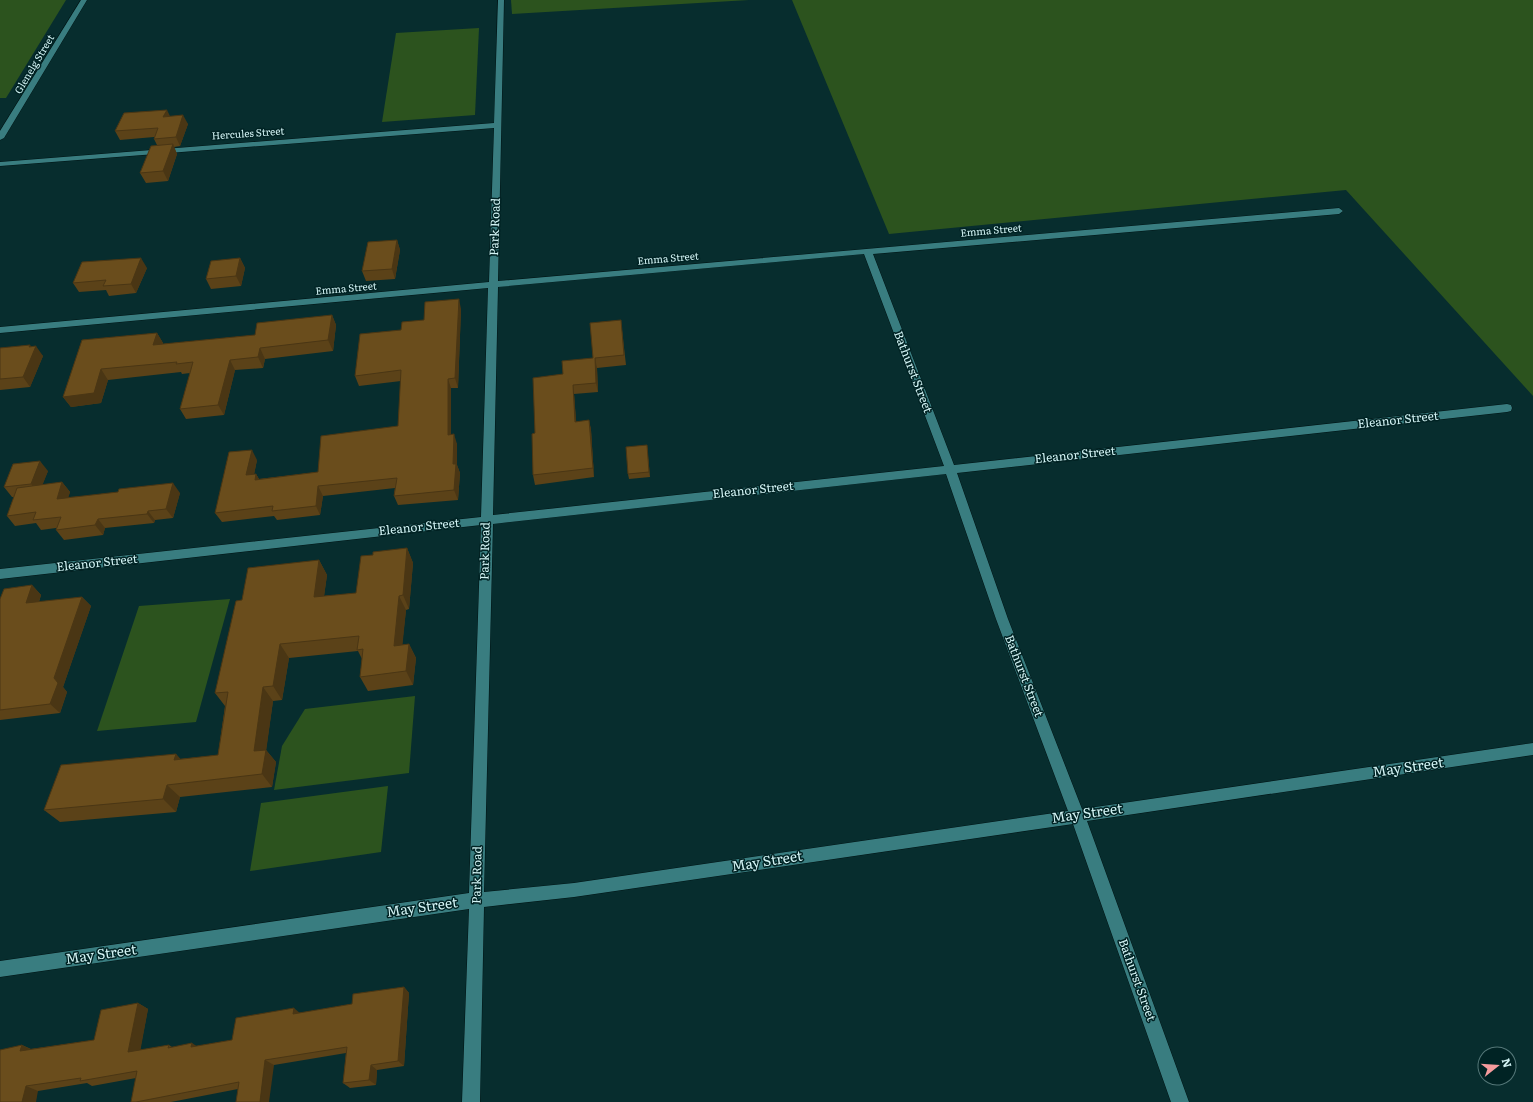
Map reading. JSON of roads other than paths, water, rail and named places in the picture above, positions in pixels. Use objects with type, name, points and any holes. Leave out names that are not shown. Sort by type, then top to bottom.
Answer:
[{"type":"street","name":"Glenelg Street","points":[[0,138],[84,0]]},
{"type":"street","name":"Park Road","points":[[471,1102],[501,0]]},
{"type":"street","name":"Hercules Street","points":[[0,164],[498,125]]},
{"type":"street","name":"Emma Street","points":[[0,330],[1339,211]]},
{"type":"street","name":"Bathurst Street","points":[[867,252],[950,468],[1002,619],[1077,814],[1180,1102]]},
{"type":"street","name":"Eleanor Street","points":[[0,574],[950,468],[1507,408]]},
{"type":"street","name":"May Street","points":[[0,969],[477,899],[574,890],[1077,814],[1533,749]]}]
